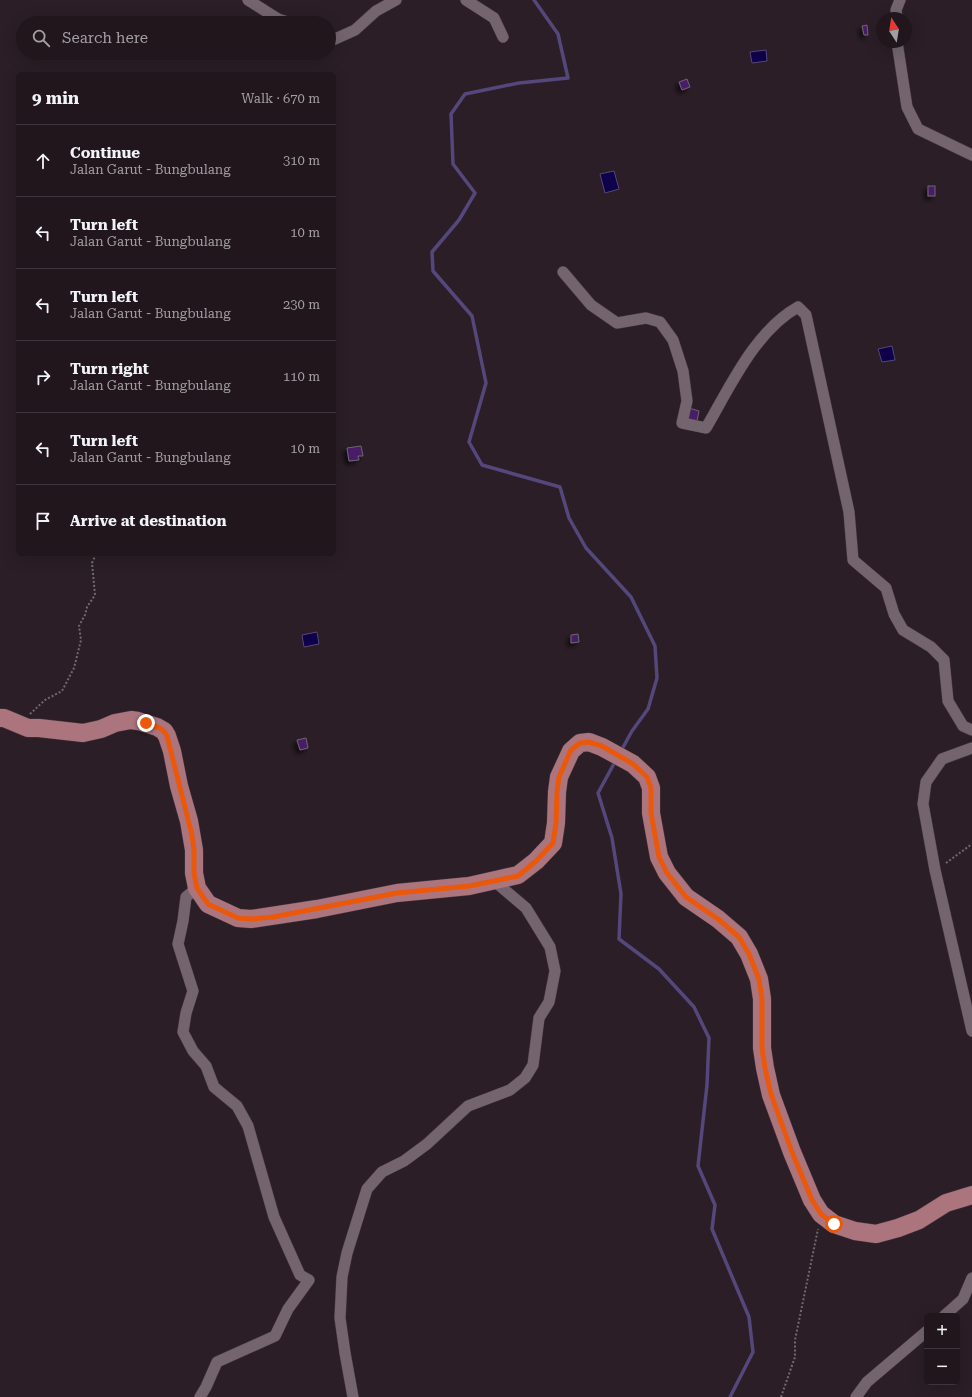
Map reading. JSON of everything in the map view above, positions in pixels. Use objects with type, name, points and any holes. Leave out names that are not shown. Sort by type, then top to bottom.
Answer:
[{"type":"main road","points":[[0,718],[4,718],[28,728],[82,733],[101,729],[115,723],[131,720],[157,727],[164,731],[172,751],[179,786],[189,821],[194,850],[194,873],[197,888],[208,904],[238,918],[251,919],[317,909],[397,893],[469,886],[518,876],[536,861],[553,843],[559,777],[571,750],[580,743],[589,742],[602,746],[633,764],[647,777],[651,788],[651,813],[659,857],[667,873],[686,897],[718,919],[739,937],[751,960],[759,979],[762,999],[762,1048],[771,1094],[792,1152],[812,1200],[821,1214],[834,1224],[876,1234],[919,1220],[946,1203],[972,1195]]},
{"type":"street","points":[[248,0],[273,16]]},
{"type":"street","points":[[336,39],[355,30],[376,11],[396,0]]},
{"type":"street","points":[[466,0],[494,18],[503,37]]},
{"type":"street","points":[[896,12],[900,0]]},
{"type":"street","points":[[899,48],[907,107],[918,129],[972,155]]},
{"type":"street","points":[[563,272],[591,305],[617,323],[646,318],[660,322],[673,340],[683,371],[687,401],[682,423],[706,428],[742,364],[761,339],[788,312],[798,307],[806,315],[849,512],[853,560],[886,588],[894,614],[903,630],[931,647],[944,660],[948,702],[963,726],[972,730]]},
{"type":"street","points":[[972,748],[942,759],[926,782],[923,804],[935,870],[972,1031]]},
{"type":"street","points":[[353,1397],[344,1354],[340,1318],[342,1277],[347,1253],[367,1188],[382,1172],[404,1160],[427,1144],[468,1106],[510,1090],[525,1078],[533,1065],[539,1018],[549,1002],[555,971],[550,947],[526,908],[493,880]]},
{"type":"street","points":[[197,888],[186,897],[178,944],[193,991],[186,1013],[183,1032],[192,1051],[206,1066],[214,1087],[237,1106],[248,1126],[274,1217],[300,1275],[309,1280],[288,1310],[275,1336],[217,1362],[206,1388],[200,1397]]},
{"type":"street","points":[[947,1313],[963,1299],[972,1278]]},
{"type":"street","points":[[856,1397],[867,1382],[924,1334]]},
{"type":"path","points":[[21,726],[32,711],[45,700],[62,691],[74,668],[81,640],[80,626],[87,607],[95,595],[92,562],[95,556]]},
{"type":"path","points":[[935,870],[972,844]]},
{"type":"path","points":[[781,1397],[795,1357],[795,1340],[821,1214]]},
{"type":"shaded area","points":[[766,50],[767,61],[752,63],[750,52]]},
{"type":"shaded area","points":[[614,171],[619,189],[605,193],[600,174]]},
{"type":"shaded area","points":[[892,346],[895,360],[882,362],[878,349]]},
{"type":"shaded area","points":[[317,632],[319,644],[304,647],[302,635]]},
{"type":"building","points":[[867,25],[868,35],[864,35],[862,26]]},
{"type":"building","points":[[687,79],[690,87],[682,90],[679,82]]},
{"type":"building","points":[[928,186],[935,186],[935,196],[928,196]]},
{"type":"building","points":[[689,408],[699,411],[697,421],[686,418]]},
{"type":"building","points":[[361,446],[363,456],[358,456],[359,460],[349,461],[347,448]]},
{"type":"building","points":[[578,634],[579,642],[571,643],[571,635]]},
{"type":"building","points":[[306,738],[308,748],[300,750],[297,740]]},
{"type":"waterway","points":[[534,0],[558,34],[568,78],[519,83],[465,94],[451,114],[453,164],[475,193],[459,220],[432,252],[433,271],[472,316],[486,383],[469,442],[482,465],[560,487],[569,518],[586,548],[631,597],[655,646],[657,678],[648,709],[632,731],[621,751]]},
{"type":"waterway","points":[[616,760],[598,793],[612,838],[621,894],[619,939],[659,969],[694,1007],[709,1038],[707,1085],[698,1166],[715,1205],[712,1229],[749,1317],[753,1352],[730,1397]]},
{"type":"route","points":[[146,723],[160,728],[166,733],[172,751],[179,786],[192,835],[194,850],[194,873],[197,888],[208,904],[238,918],[251,919],[273,917],[397,893],[469,886],[518,876],[536,861],[553,843],[559,777],[571,750],[580,743],[589,742],[602,746],[633,764],[647,777],[651,788],[651,813],[659,857],[667,873],[686,897],[718,919],[739,937],[749,954],[759,979],[762,999],[762,1048],[771,1094],[792,1152],[812,1200],[821,1214],[834,1224]]}]
